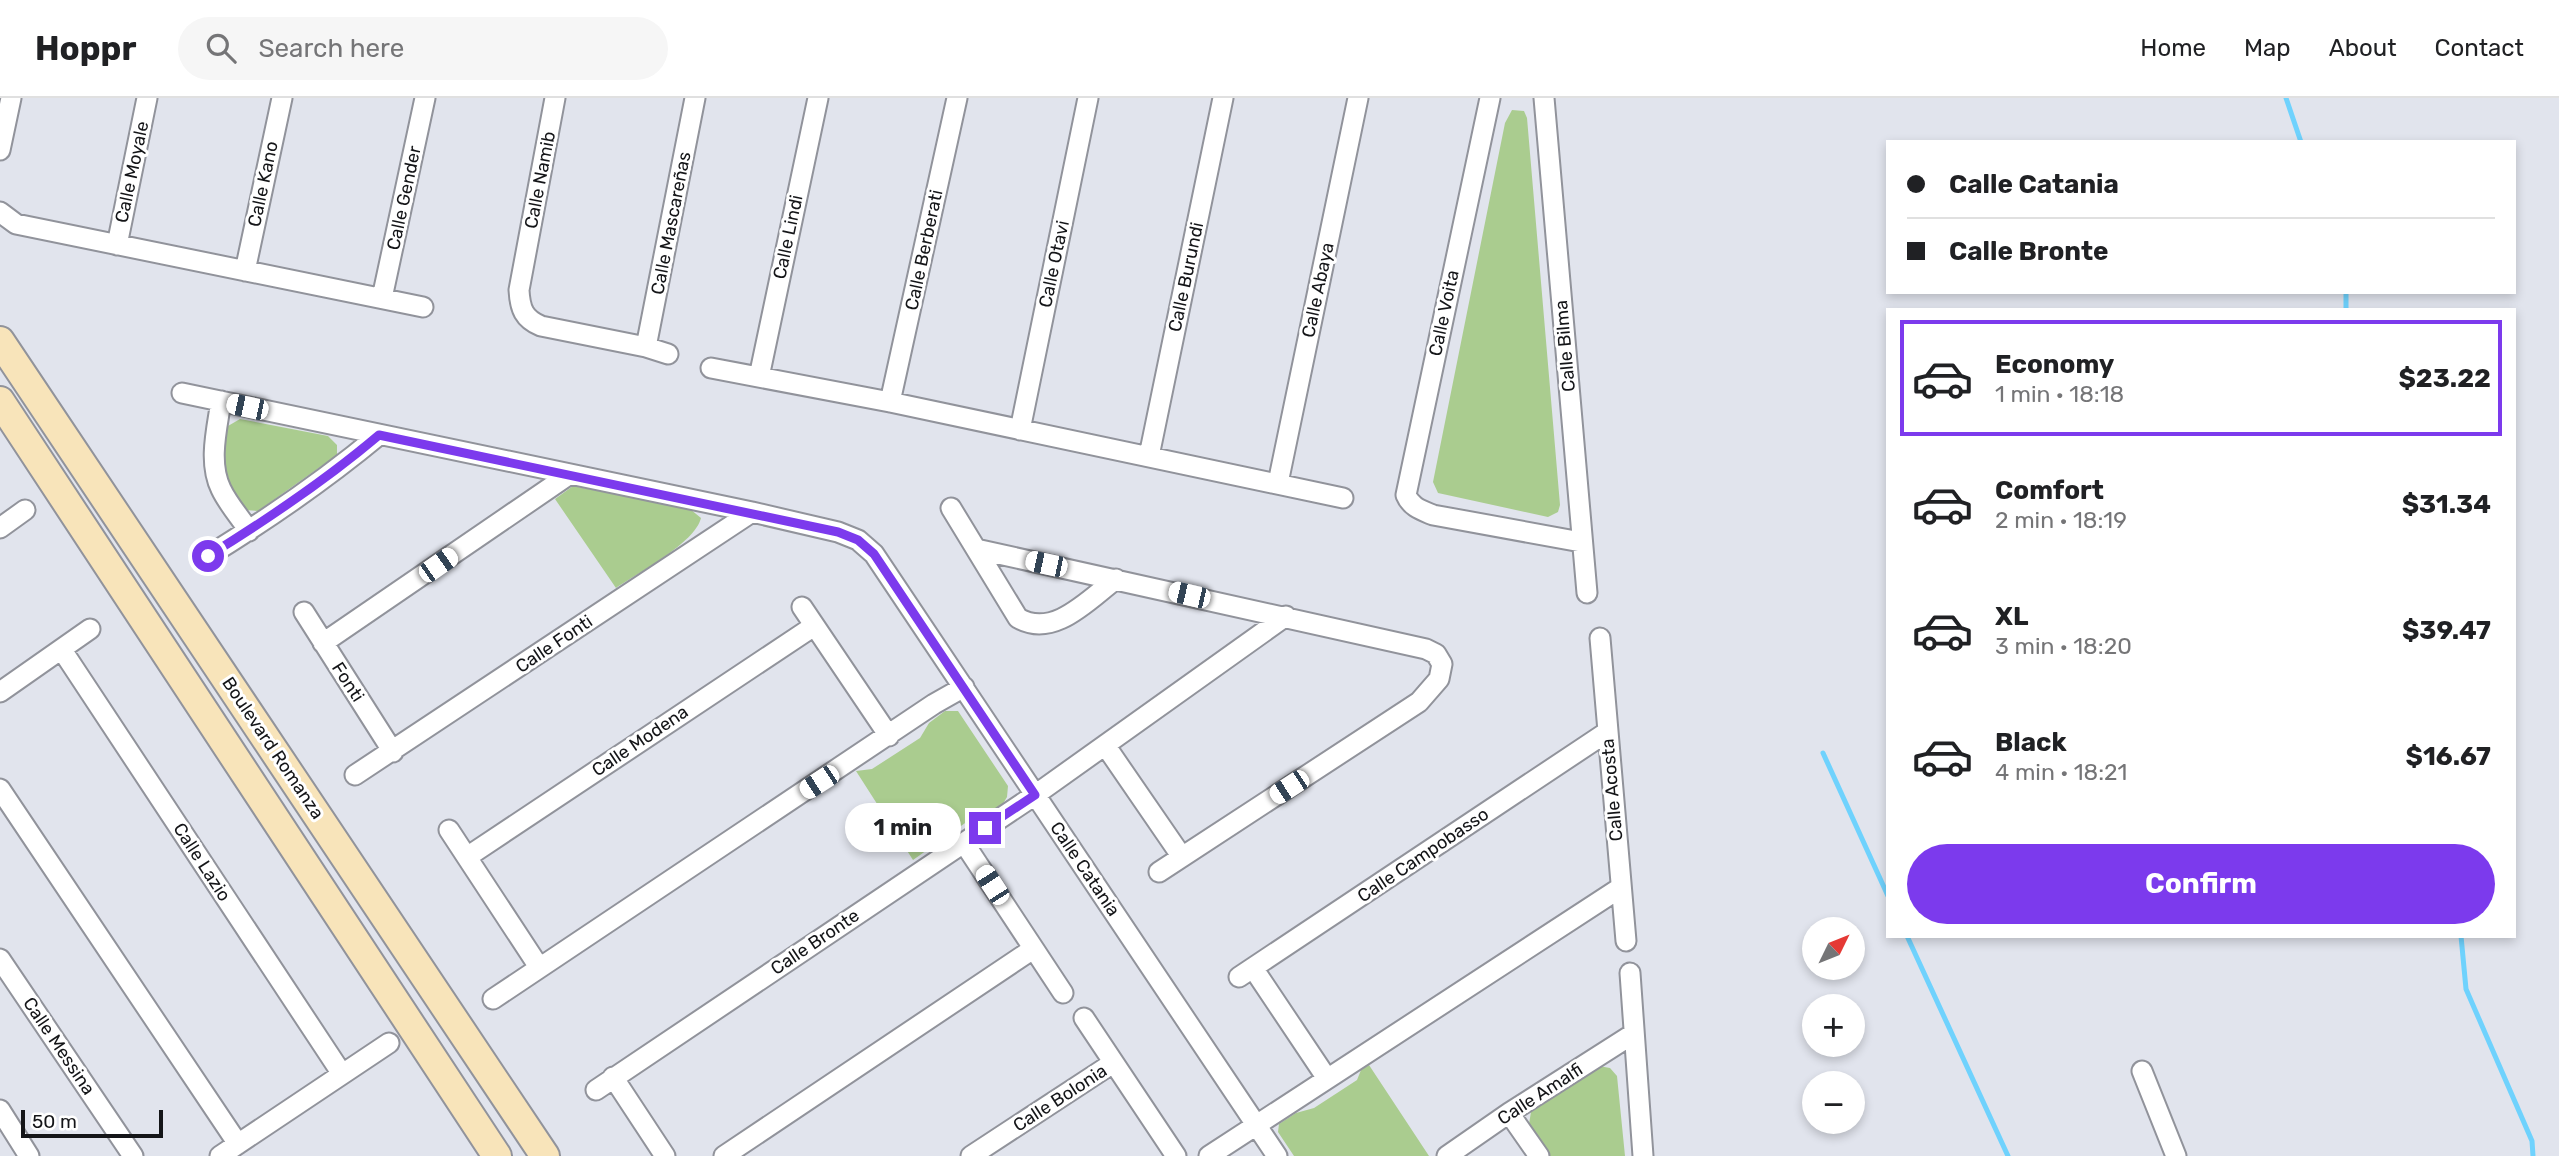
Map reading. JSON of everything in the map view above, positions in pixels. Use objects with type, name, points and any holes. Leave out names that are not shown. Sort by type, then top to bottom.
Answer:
[{"type":"main road","name":"Boulevard Romanza","points":[[0,341],[545,1156]]},
{"type":"main road","name":"Boulevard Romanza","points":[[0,401],[496,1156]]},
{"type":"street","points":[[0,150],[10,98]]},
{"type":"street","name":"Calle Moyale","points":[[117,245],[147,98]]},
{"type":"street","name":"Calle Kano","points":[[245,271],[282,98]]},
{"type":"street","name":"Calle Gender","points":[[382,298],[425,98]]},
{"type":"street","name":"Calle Namib","points":[[555,98],[524,261],[520,302],[523,314],[531,322],[541,326],[668,354]]},
{"type":"street","name":"Calle Mascareñas","points":[[646,347],[695,98]]},
{"type":"street","name":"Calle Lindi","points":[[759,376],[818,98]]},
{"type":"street","name":"Calle Berberati","points":[[890,402],[957,98]]},
{"type":"street","name":"Calle Otavi","points":[[1020,430],[1088,98]]},
{"type":"street","name":"Calle Burundi","points":[[1149,456],[1223,98]]},
{"type":"street","name":"Calle Abaya","points":[[1278,483],[1358,98]]},
{"type":"street","name":"Calle Voita","points":[[1490,98],[1406,495],[1417,509],[1433,514],[1581,542]]},
{"type":"street","name":"Calle Bilma","points":[[1544,98],[1587,593]]},
{"type":"street","points":[[0,212],[16,224],[423,307]]},
{"type":"street","points":[[711,368],[890,402],[1343,498]]},
{"type":"street","name":"Calle Catania","points":[[182,393],[752,512],[818,527],[858,540],[874,554],[1277,1156]]},
{"type":"street","points":[[221,401],[214,468],[221,489],[249,531]]},
{"type":"street","points":[[208,556],[249,531],[337,469],[379,435]]},
{"type":"street","points":[[323,643],[570,474]]},
{"type":"street","points":[[951,508],[1018,618],[1034,624],[1059,621],[1116,579]]},
{"type":"street","points":[[0,528],[25,510]]},
{"type":"street","name":"Calle Fonti","points":[[355,775],[752,512]]},
{"type":"street","points":[[975,548],[1426,649],[1436,654],[1442,664],[1439,679],[1419,702],[1159,872]]},
{"type":"street","points":[[803,607],[889,736]]},
{"type":"street","name":"Fonti","points":[[304,612],[393,752]]},
{"type":"street","name":"Calle Bronte","points":[[596,1090],[1035,795],[1286,616]]},
{"type":"street","name":"Calle Modena","points":[[467,857],[814,626]]},
{"type":"street","points":[[0,692],[90,629]]},
{"type":"street","name":"Calle Acosta","points":[[1600,638],[1626,942]]},
{"type":"street","name":"Calle Lazio","points":[[62,650],[342,1074]]},
{"type":"street","points":[[493,999],[934,704],[964,687]]},
{"type":"street","name":"Calle Campobasso","points":[[1326,1077],[1246,972],[1607,732]]},
{"type":"street","points":[[1105,746],[1182,857]]},
{"type":"street","points":[[0,789],[238,1144]]},
{"type":"street","points":[[449,830],[539,967]]},
{"type":"street","points":[[964,843],[1063,993]]},
{"type":"street","points":[[1209,1156],[1326,1077],[1620,888]]},
{"type":"street","points":[[724,1156],[1034,949]]},
{"type":"street","name":"Calle Messina","points":[[0,959],[10,989],[133,1156]]},
{"type":"street","points":[[1630,973],[1643,1156]]},
{"type":"street","points":[[1084,1018],[1176,1156]]},
{"type":"street","name":"Calle Amalfi","points":[[1447,1156],[1508,1113],[1633,1034]]},
{"type":"street","points":[[220,1156],[389,1043]]},
{"type":"street","name":"Calle Bolonia","points":[[971,1156],[1113,1063]]},
{"type":"street","points":[[2142,1071],[2176,1156]]},
{"type":"street","points":[[613,1077],[664,1156]]},
{"type":"street","points":[[0,1110],[29,1156]]},
{"type":"street","points":[[1508,1113],[1539,1156]]},
{"type":"green space","points":[[1512,110],[1524,111],[1527,118],[1560,505],[1558,512],[1548,517],[1438,493],[1433,482],[1505,123]]},
{"type":"green space","points":[[240,419],[328,436],[337,445],[337,455],[258,511],[244,510],[217,471],[228,426]]},
{"type":"green space","points":[[573,486],[690,509],[701,518],[697,528],[677,547],[616,588],[555,499]]},
{"type":"green space","points":[[945,711],[958,711],[1008,786],[1007,797],[1001,807],[975,816],[913,860],[856,771],[872,769],[920,738],[929,723]]},
{"type":"green space","points":[[1369,1065],[1429,1156],[1294,1156],[1278,1132],[1279,1124],[1296,1113],[1314,1108],[1357,1080],[1361,1070]]},
{"type":"green space","points":[[1599,1066],[1610,1068],[1617,1076],[1625,1156],[1550,1156],[1529,1124],[1531,1112]]},
{"type":"waterway","points":[[2286,98],[2300,140]]},
{"type":"waterway","points":[[2346,294],[2346,308]]},
{"type":"waterway","points":[[1823,753],[1886,892]]},
{"type":"waterway","points":[[1908,938],[2008,1156]]},
{"type":"waterway","points":[[2461,938],[2466,989],[2532,1141],[2533,1156]]},
{"type":"route","points":[[208,556],[249,531],[337,469],[379,435],[838,532],[858,540],[874,554],[1035,795],[985,828]]}]
